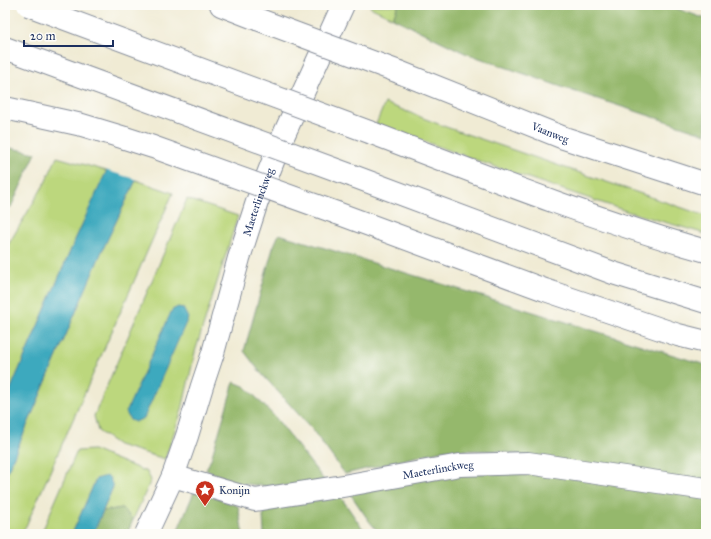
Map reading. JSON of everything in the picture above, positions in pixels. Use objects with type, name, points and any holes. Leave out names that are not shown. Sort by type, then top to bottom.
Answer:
[{"type":"main road","points":[[28,5],[509,185],[663,239],[706,251]]},
{"type":"main road","name":"Vaanweg","points":[[221,5],[399,72],[564,138],[706,184]]},
{"type":"main road","points":[[238,5],[257,19]]},
{"type":"main road","name":"Maeterlinckweg","points":[[146,534],[174,476],[213,353],[239,258],[257,202],[281,141],[343,5]]},
{"type":"main road","points":[[5,48],[613,273],[706,302]]},
{"type":"main road","points":[[5,108],[82,125],[153,147],[545,290],[678,335],[706,342]]},
{"type":"main road","name":"Maeterlinckweg","points":[[174,476],[255,500],[460,465],[528,463],[706,489]]},
{"type":"green space","points":[[371,5],[398,5],[393,18],[370,7]]},
{"type":"green space","points":[[398,5],[667,5],[706,19],[706,134],[573,91],[465,53],[393,18]]},
{"type":"green space","points":[[385,103],[446,127],[706,216],[706,234],[626,211],[490,165],[376,124]]},
{"type":"green space","points":[[5,147],[36,153],[11,207],[5,207]]},
{"type":"green space","points":[[57,157],[107,171],[75,240],[5,402],[5,250],[45,183]]},
{"type":"green space","points":[[136,180],[173,193],[26,526],[20,534],[5,534],[5,477],[102,251]]},
{"type":"green space","points":[[187,199],[238,216],[195,352],[182,410],[165,459],[118,445],[98,431],[94,416]]},
{"type":"green space","points":[[279,234],[706,365],[706,481],[593,469],[499,451],[444,450],[345,474],[311,428],[260,372],[244,351],[273,248]]},
{"type":"green space","points":[[234,382],[246,387],[275,417],[324,480],[303,485],[265,486],[237,483],[206,470],[211,459]]},
{"type":"green space","points":[[93,450],[147,472],[151,480],[133,520],[122,508],[103,511],[113,487],[96,480],[72,534],[41,534],[77,451]]},
{"type":"green space","points":[[499,471],[555,475],[706,498],[706,534],[380,534],[349,492],[401,481]]},
{"type":"green space","points":[[195,490],[238,506],[243,534],[176,534]]},
{"type":"green space","points":[[340,496],[368,534],[264,534],[263,516],[266,510]]},
{"type":"green space","points":[[122,508],[133,520],[127,534],[93,534],[103,511]]},
{"type":"water","points":[[182,5],[213,5],[136,180],[102,251],[5,477],[5,402],[75,240]]},
{"type":"water","points":[[178,307],[183,308],[188,318],[144,418],[135,422],[130,420],[126,412],[172,310]]},
{"type":"water","points":[[107,476],[110,478],[113,487],[93,534],[72,534],[96,479]]},
{"type":"pier","points":[[180,5],[215,5],[138,180],[105,170]]},
{"type":"place","name":"Konijn","points":[[205,507]]}]
